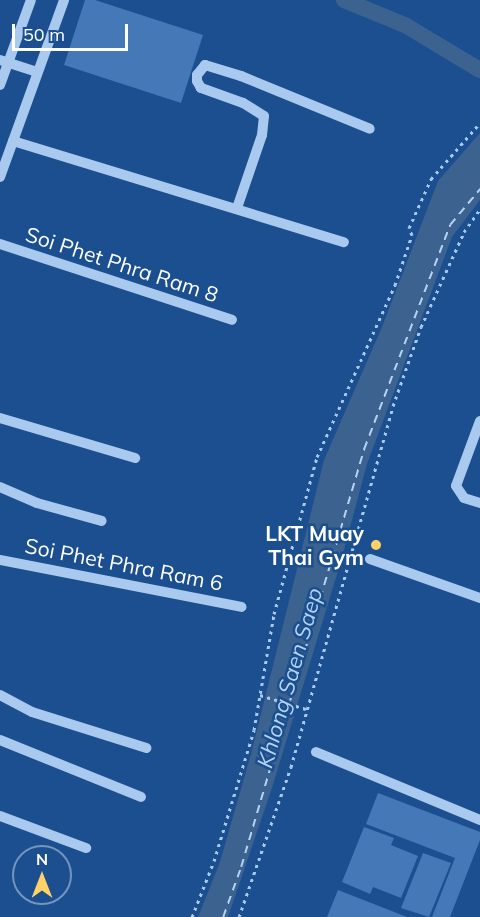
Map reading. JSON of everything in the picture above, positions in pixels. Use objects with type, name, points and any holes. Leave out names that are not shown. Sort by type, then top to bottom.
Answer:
[{"type":"street","points":[[0,85],[4,61],[31,0]]},
{"type":"street","points":[[0,177],[64,0]]},
{"type":"street","points":[[4,61],[37,72]]},
{"type":"street","points":[[237,207],[262,135],[264,116],[243,103],[201,88],[197,75],[205,65],[241,76],[370,129]]},
{"type":"street","points":[[13,141],[237,207],[344,243]]},
{"type":"street","name":"Soi Phet Phra Ram 8","points":[[0,244],[232,320]]},
{"type":"street","points":[[0,418],[135,458]]},
{"type":"street","points":[[480,421],[456,486],[464,498],[480,503]]},
{"type":"street","points":[[0,488],[37,503],[102,521]]},
{"type":"street","points":[[370,559],[480,598]]},
{"type":"street","name":"Soi Phet Phra Ram 6","points":[[0,560],[241,608]]},
{"type":"street","points":[[0,695],[32,712],[146,748]]},
{"type":"street","points":[[0,740],[141,796]]},
{"type":"street","points":[[315,752],[480,820]]},
{"type":"street","points":[[0,816],[86,849]]},
{"type":"path","points":[[192,917],[214,861],[254,730],[274,614],[317,457],[395,285],[412,234],[409,228],[431,179],[480,123]]},
{"type":"path","points":[[239,917],[291,767],[393,406],[421,327],[464,232],[480,209]]},
{"type":"path","points":[[260,695],[306,709]]},
{"type":"water","name":"Khlong Saen Saep","points":[[480,133],[480,200],[452,237],[367,464],[341,561],[272,788],[228,917],[198,917],[220,862],[251,754],[324,460],[382,327],[438,181]]},
{"type":"building","points":[[85,0],[95,0],[203,35],[181,103],[64,65]]},
{"type":"building","points":[[378,793],[480,832],[480,840],[450,917],[432,917],[455,858],[366,824]]},
{"type":"building","points":[[364,827],[394,838],[391,845],[418,856],[401,898],[373,887],[370,894],[342,882]]},
{"type":"building","points":[[423,853],[451,863],[429,917],[401,908]]},
{"type":"building","points":[[338,890],[407,917],[327,917]]},
{"type":"waterway","points":[[344,0],[405,25],[480,70]]},
{"type":"ferry route","points":[[223,917],[241,867],[364,449],[450,225],[480,189]]},
{"type":"place","name":"LKT Muay Thai Gym","points":[[376,545]]}]
